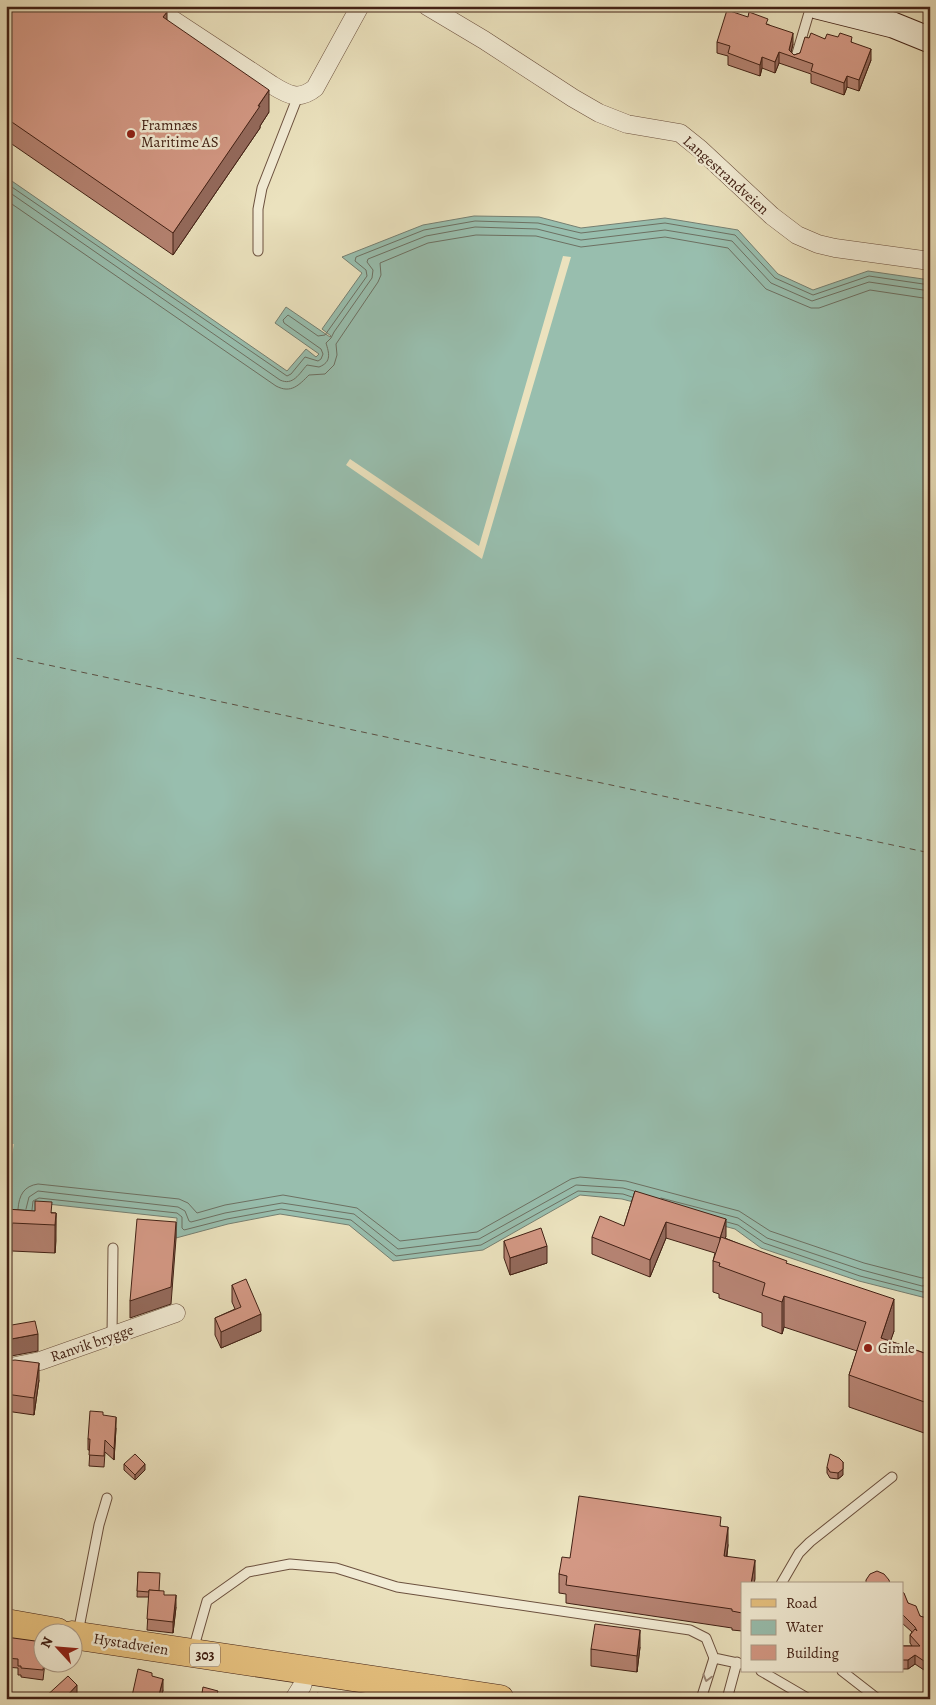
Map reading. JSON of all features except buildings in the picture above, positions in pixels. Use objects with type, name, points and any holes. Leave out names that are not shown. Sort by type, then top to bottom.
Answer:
[{"type":"main road","points":[[817,6],[892,25],[930,40]]},
{"type":"main road","name":"Hystadveien","points":[[6,1623],[32,1628]]},
{"type":"main road","name":"Hystadveien","points":[[82,1636],[308,1670],[455,1696],[500,1699]]},
{"type":"street","points":[[152,6],[287,95],[298,96],[306,95],[314,88],[360,6]]},
{"type":"street","name":"Langestrandveien","points":[[427,6],[599,113],[627,124],[680,133],[700,149],[772,216],[797,235],[818,244],[835,248],[930,261]]},
{"type":"street","name":"Ranvik brygge","points":[[6,1368],[40,1361],[176,1314]]},
{"type":"street","points":[[294,1699],[302,1686],[308,1670]]},
{"type":"lane","points":[[795,60],[811,6]]},
{"type":"lane","points":[[258,251],[258,209],[262,188],[298,96]]},
{"type":"lane","points":[[112,1337],[113,1248]]},
{"type":"lane","points":[[782,1582],[799,1553],[810,1542],[892,1477]]},
{"type":"lane","points":[[72,1622],[107,1498]]},
{"type":"lane","points":[[192,1653],[207,1601],[248,1572],[290,1564],[336,1568],[397,1587],[690,1630],[706,1638],[714,1658],[701,1699]]},
{"type":"lane","points":[[714,1658],[740,1663],[727,1699]]},
{"type":"lane","points":[[763,1672],[809,1699]]},
{"type":"lane","points":[[843,1672],[878,1699]]},
{"type":"water","points":[[6,177],[287,371],[306,349],[316,357],[319,354],[275,323],[286,307],[330,337],[322,329],[362,273],[342,257],[423,225],[474,216],[539,217],[581,228],[665,218],[738,230],[778,274],[813,290],[868,271],[930,280],[930,1292],[926,1298],[859,1281],[761,1248],[735,1229],[622,1199],[580,1195],[483,1250],[393,1261],[349,1225],[280,1214],[228,1224],[176,1238],[177,1218],[38,1203],[35,1233],[6,1230]]},
{"type":"pier","points":[[563,256],[571,257],[482,559],[346,465],[350,459],[479,546]]},
{"type":"pier","points":[[6,1144],[14,1144],[11,1160],[6,1160]]},
{"type":"ferry route","points":[[6,656],[930,853]]},
{"type":"place","name":"Framnæs Maritime AS","points":[[131,134]]},
{"type":"place","name":"Gimle","points":[[868,1348]]}]
